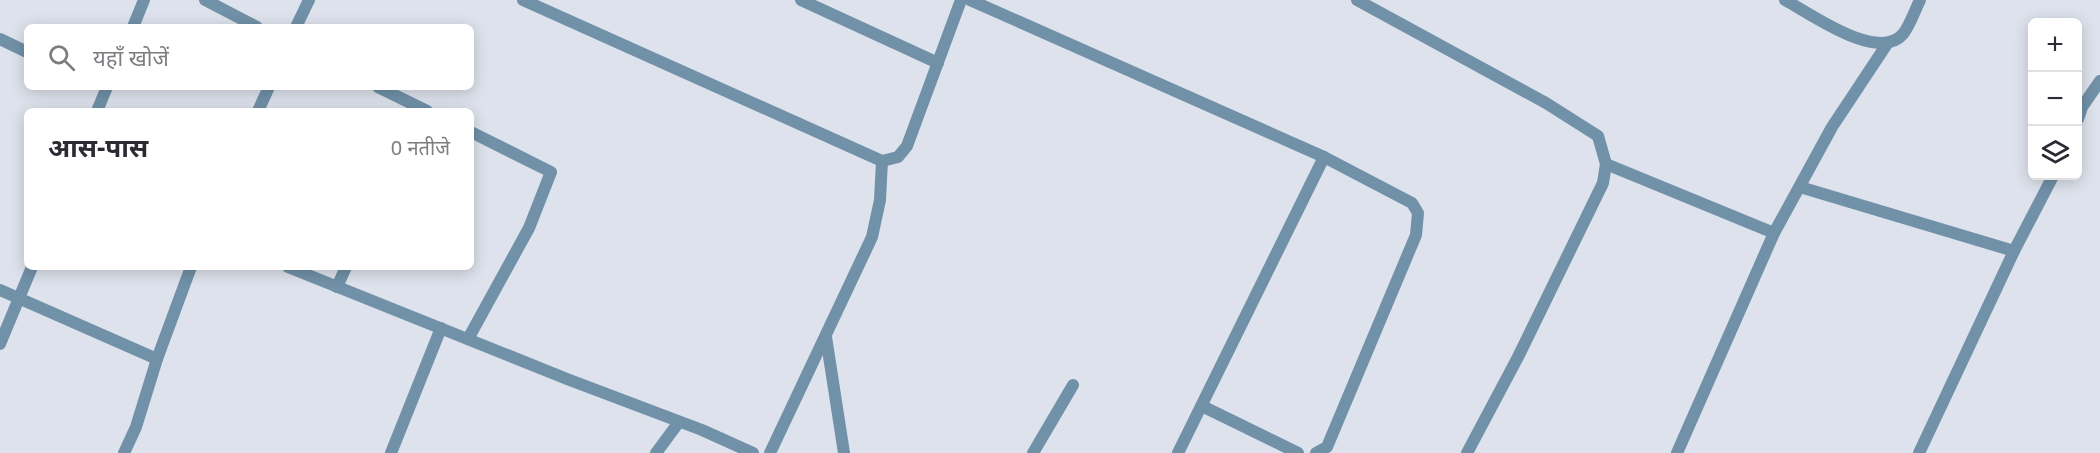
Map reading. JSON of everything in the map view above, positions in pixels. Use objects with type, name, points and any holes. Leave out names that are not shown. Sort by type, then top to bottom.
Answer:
[{"type":"street","points":[[134,24],[144,0]]},
{"type":"street","points":[[205,0],[251,24]]},
{"type":"street","points":[[298,24],[309,0]]},
{"type":"street","points":[[523,0],[882,162],[898,157],[907,146],[961,0]]},
{"type":"street","points":[[801,0],[938,63]]},
{"type":"street","points":[[970,0],[1324,157],[1412,203],[1418,213],[1416,235],[1327,447],[1316,453]]},
{"type":"street","points":[[1357,0],[1546,103],[1598,135],[1606,164],[1598,194],[1518,357],[1467,453]]},
{"type":"street","points":[[1785,0],[1863,42],[1887,44]]},
{"type":"street","points":[[1677,453],[1774,233],[1832,127],[1887,44],[1903,34],[1920,0]]},
{"type":"street","points":[[0,39],[24,51]]},
{"type":"street","points":[[2082,107],[2100,81]]},
{"type":"street","points":[[98,108],[105,90]]},
{"type":"street","points":[[259,108],[268,90]]},
{"type":"street","points":[[384,90],[418,108]]},
{"type":"street","points":[[468,339],[529,228],[551,172],[474,134]]},
{"type":"street","points":[[1178,453],[1324,157]]},
{"type":"street","points":[[770,453],[872,237],[880,200],[882,162]]},
{"type":"street","points":[[1606,164],[1774,233]]},
{"type":"street","points":[[1919,453],[2014,251],[2051,180]]},
{"type":"street","points":[[1800,187],[2014,251]]},
{"type":"street","points":[[0,344],[31,270]]},
{"type":"street","points":[[124,453],[136,428],[157,359],[190,270]]},
{"type":"street","points":[[296,270],[753,453]]},
{"type":"street","points":[[337,286],[345,270]]},
{"type":"street","points":[[0,290],[157,359]]},
{"type":"street","points":[[391,453],[441,328]]},
{"type":"street","points":[[826,337],[844,453]]},
{"type":"street","points":[[1033,453],[1073,385]]},
{"type":"street","points":[[1202,406],[1298,453]]},
{"type":"street","points":[[656,453],[679,422]]}]
